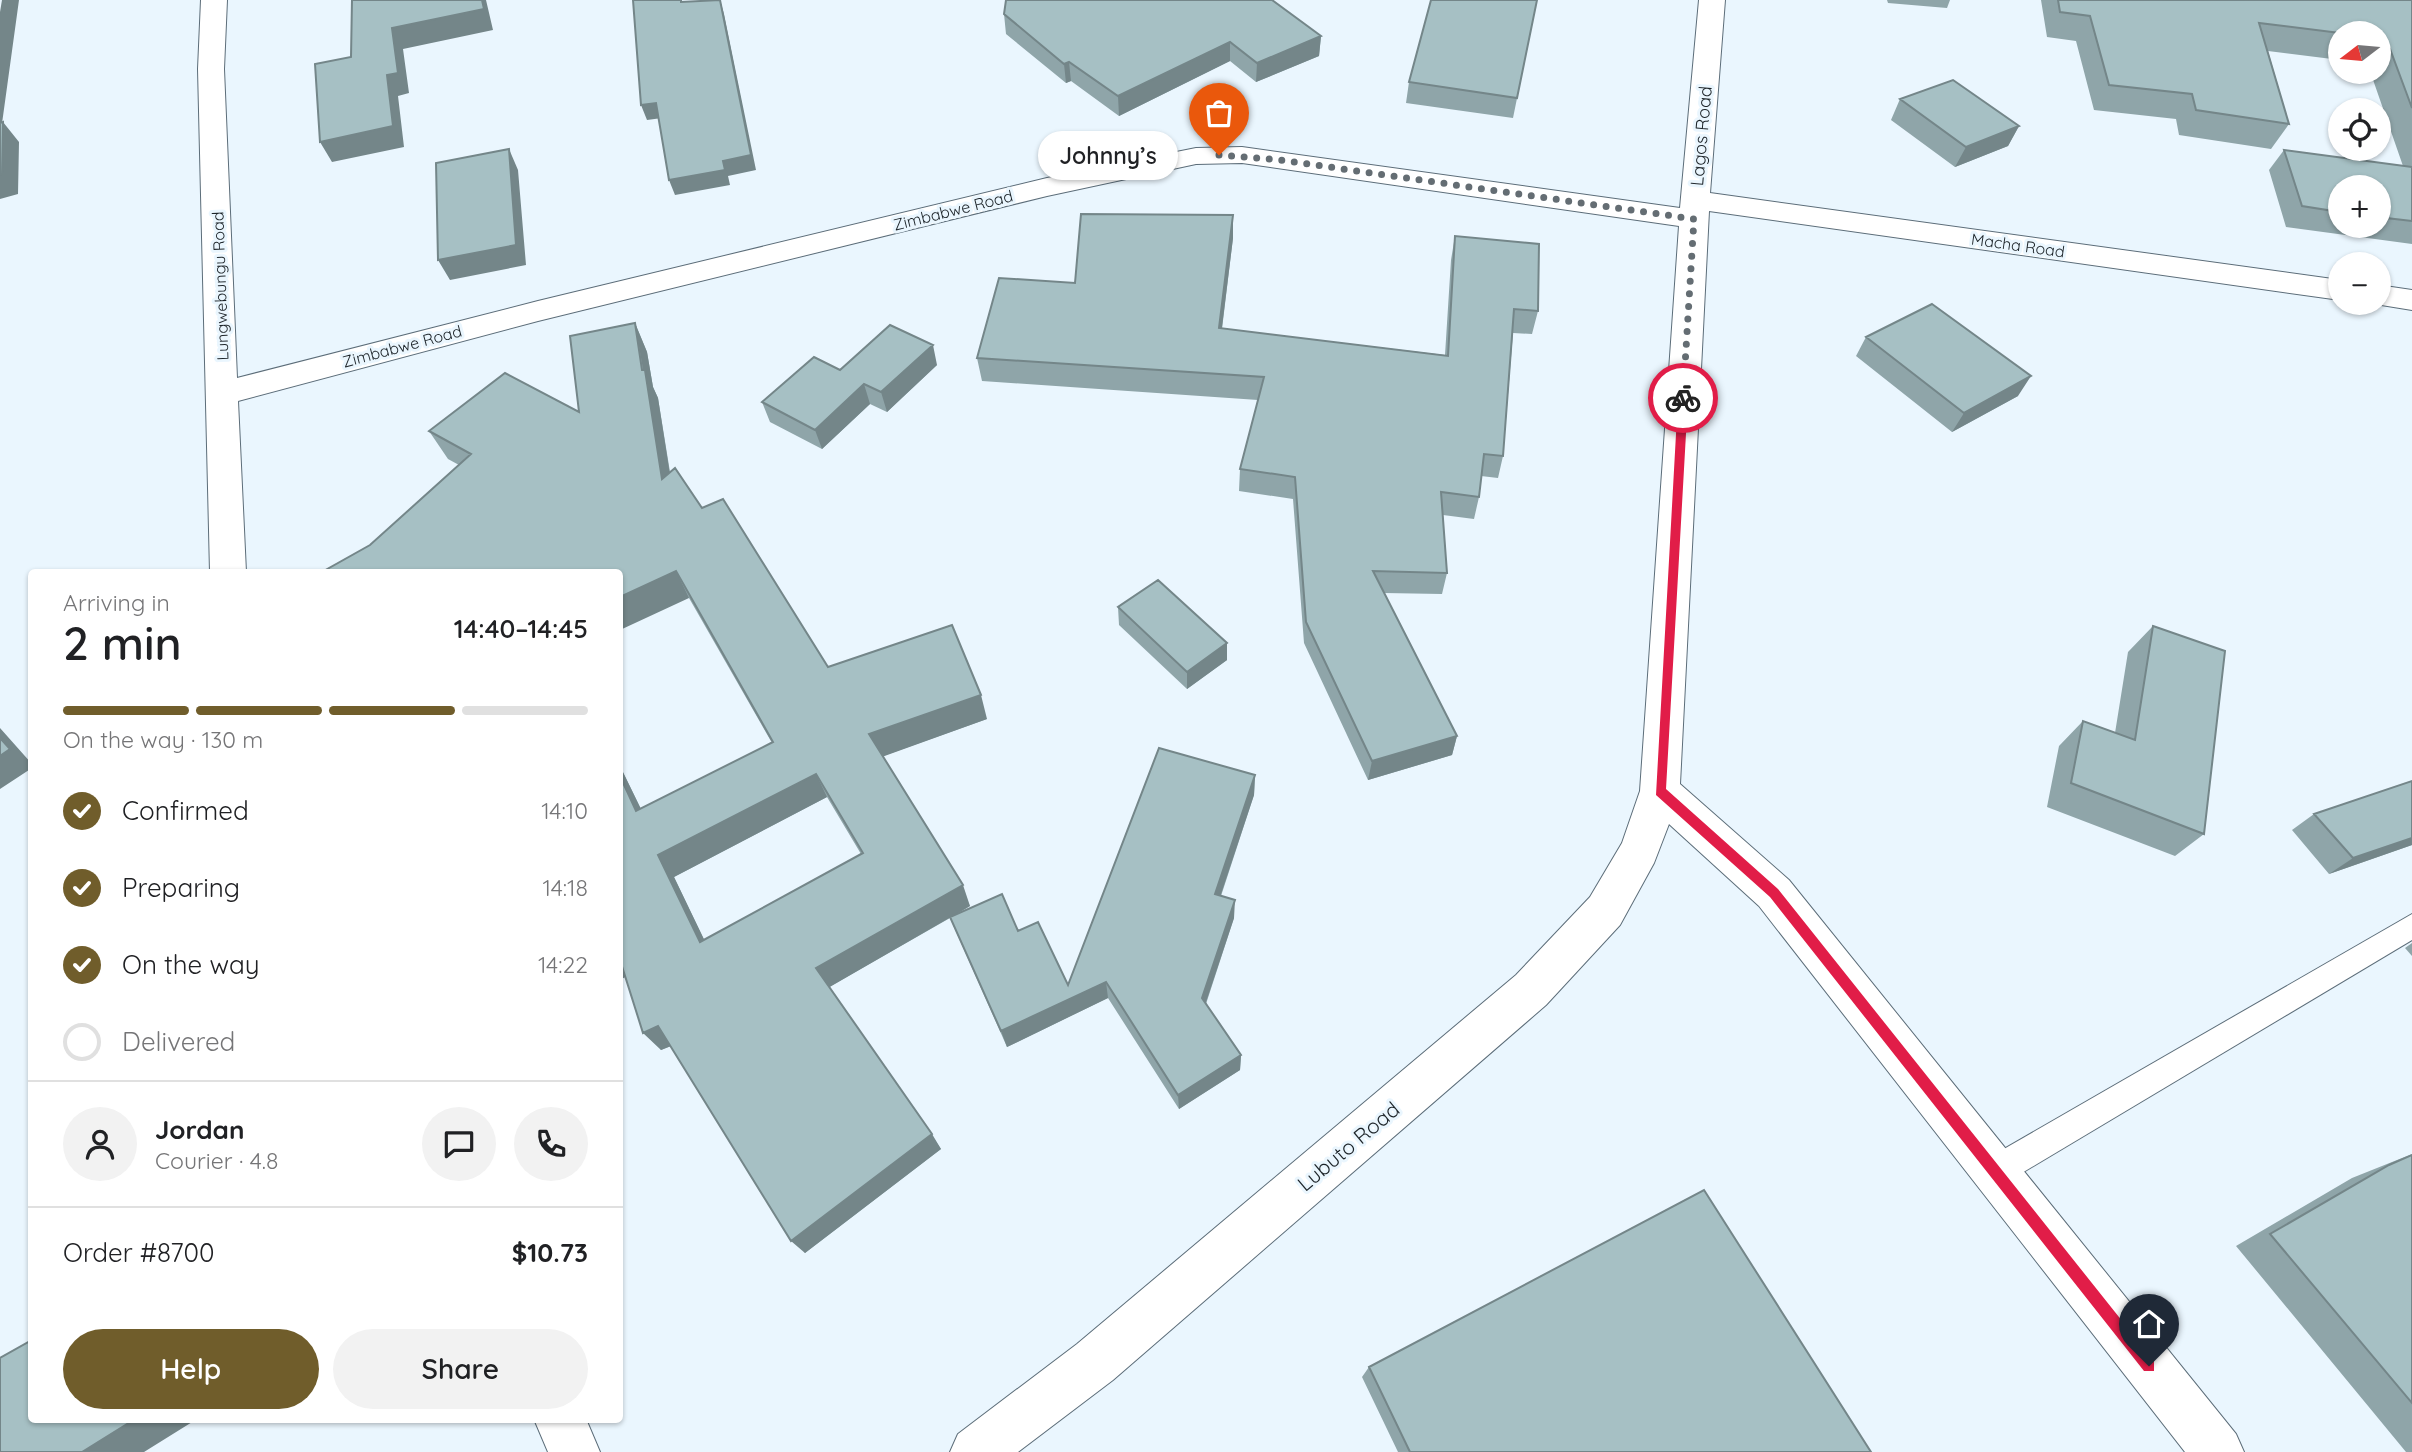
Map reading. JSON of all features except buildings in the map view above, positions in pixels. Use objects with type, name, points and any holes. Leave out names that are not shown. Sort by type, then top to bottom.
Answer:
[{"type":"street","name":"Lungwebungu Road","points":[[214,0],[211,69],[228,569]]},
{"type":"street","name":"Lagos Road","points":[[1660,791],[1695,209],[1712,0]]},
{"type":"street","name":"Zimbabwe Road","points":[[224,393],[538,311],[1047,187],[1196,156],[1242,155],[1695,209]]},
{"type":"street","name":"Macha Road","points":[[1695,209],[2328,288]]},
{"type":"street","points":[[2391,297],[2412,300]]},
{"type":"street","points":[[1660,791],[1774,893],[2218,1452]]},
{"type":"street","name":"Lubuto Road","points":[[975,1452],[1096,1362],[1531,990],[1605,911],[1640,850],[1660,791]]},
{"type":"street","points":[[562,1423],[574,1452]]},
{"type":"lane","points":[[1994,1172],[2412,926]]},
{"type":"way so far","points":[[1219,155],[1280,160],[1694,219],[1683,398]]},
{"type":"place","name":"Johnny’s","points":[[1219,155]]},
{"type":"route","points":[[1683,398],[1660,791],[1774,893],[2149,1366]]}]
